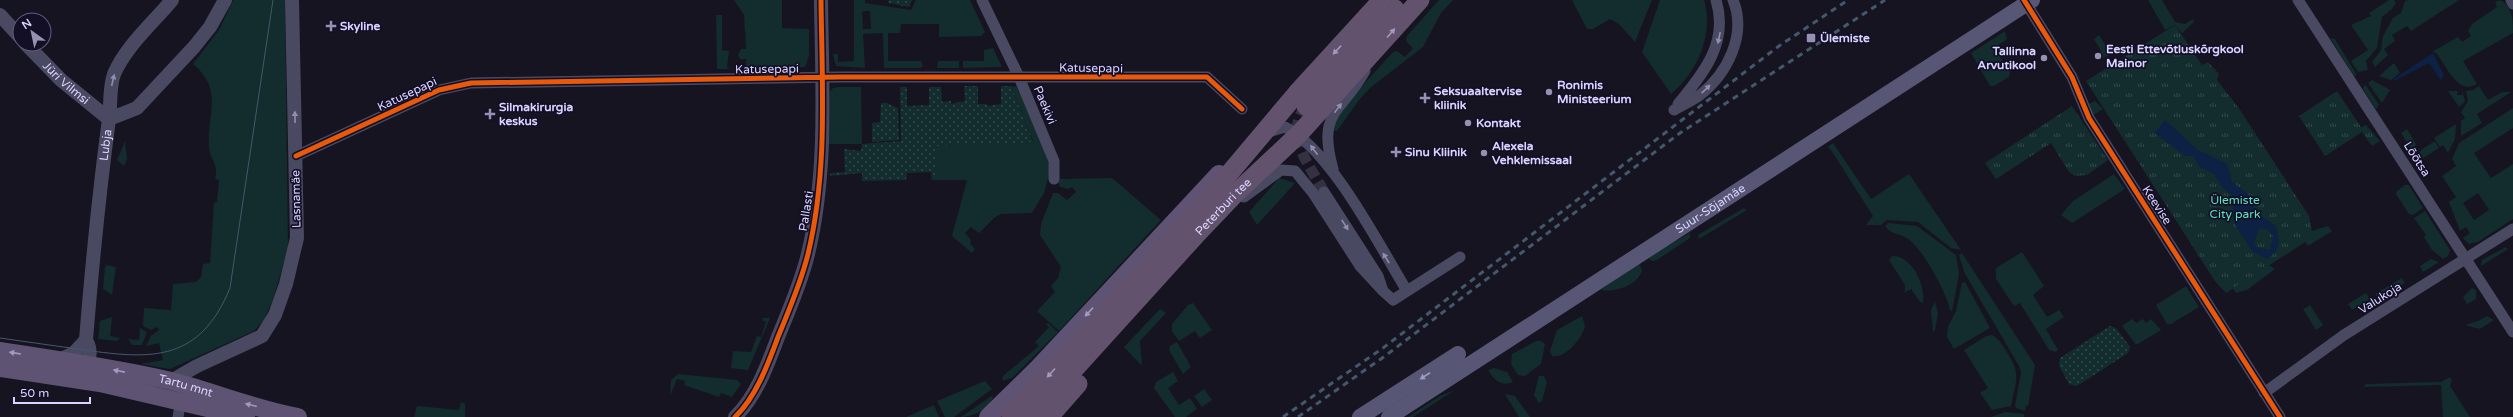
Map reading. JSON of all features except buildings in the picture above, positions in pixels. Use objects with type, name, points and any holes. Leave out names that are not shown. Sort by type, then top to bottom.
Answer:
[{"type":"highway","name":"Peterburi tee","points":[[1011,417],[1201,207],[1262,134],[1382,0]]},
{"type":"highway","points":[[1306,106],[1402,0]]},
{"type":"highway","name":"Peterburi tee","points":[[1031,417],[1195,236],[1235,194],[1299,134],[1420,0]]},
{"type":"highway","points":[[1049,417],[1244,197],[1277,155]]},
{"type":"main road","name":"Suur-Sõjamäe","points":[[1389,417],[2027,1]]},
{"type":"main road","points":[[988,417],[1230,162],[1262,134]]},
{"type":"main road","name":"Tartu mnt","points":[[0,351],[87,364],[171,382],[184,402]]},
{"type":"main road","points":[[1360,417],[1458,354]]},
{"type":"main road","name":"Tartu mnt","points":[[0,368],[135,391],[246,417]]},
{"type":"main road","points":[[184,402],[196,396],[213,400],[232,400],[298,417]]},
{"type":"main road","points":[[979,417],[1008,397]]},
{"type":"street","points":[[109,119],[112,84],[119,66],[172,0]]},
{"type":"street","name":"Lubja","points":[[87,364],[89,346],[86,340],[98,196],[109,119],[137,108],[194,47],[210,27],[225,0]]},
{"type":"street","name":"Lasnamäe","points":[[171,382],[262,336],[275,315],[296,246],[296,156],[292,0]]},
{"type":"street","name":"Pallasti","points":[[740,415],[775,346],[808,254],[821,177],[822,0]]},
{"type":"street","name":"Paekivi","points":[[982,0],[1019,77],[1054,161],[1054,179]]},
{"type":"street","points":[[1716,0],[1720,18],[1720,33],[1715,51],[1699,79],[1674,110],[1700,94],[1716,78],[1730,60],[1736,42],[1737,23],[1733,0]]},
{"type":"street","name":"Lõõtsa","points":[[2298,0],[2513,332]]},
{"type":"street","points":[[2510,0],[2513,4]]},
{"type":"street","name":"Keevise","points":[[2027,1],[2072,77],[2089,118],[2280,417]]},
{"type":"street","points":[[0,15],[12,28]]},
{"type":"street","points":[[1334,172],[1326,134],[1329,120],[1336,109],[1355,88],[1377,49]]},
{"type":"street","name":"Jüri Vilmsi","points":[[34,52],[61,80],[109,119]]},
{"type":"street","name":"Katusepapi","points":[[296,156],[439,90],[455,85],[822,78],[1207,77],[1242,109]]},
{"type":"street","points":[[1262,134],[1274,128],[1286,127],[1299,134],[1334,172],[1407,291]]},
{"type":"street","points":[[1244,197],[1281,170],[1295,171],[1313,193],[1360,266],[1393,300],[1460,257]]},
{"type":"street","points":[[1324,192],[1378,276],[1384,291]]},
{"type":"street","name":"Valukoja","points":[[2264,393],[2344,335],[2513,229]]},
{"type":"street","points":[[59,360],[74,353],[86,340]]},
{"type":"street","name":"Lasnamäe","points":[[184,402],[201,372],[212,360]]},
{"type":"street","points":[[22,371],[37,366],[75,371],[87,364]]},
{"type":"green space","points":[[233,0],[285,0],[288,249],[273,299],[264,320],[254,331],[170,369],[140,364],[163,360],[159,343],[146,346],[151,336],[159,330],[157,327],[151,330],[143,326],[144,308],[171,310],[173,284],[196,282],[201,277],[203,264],[210,263],[214,203],[217,202],[219,180],[215,179],[216,170],[209,147],[212,102],[211,93],[203,74],[193,64],[219,30]]},
{"type":"green space","points":[[734,0],[782,0],[782,28],[809,29],[809,56],[805,67],[746,69],[746,59],[740,59],[738,55],[741,49],[746,49],[744,15]]},
{"type":"green space","points":[[854,0],[865,0],[865,3],[911,10],[916,0],[970,0],[985,32],[981,36],[939,37],[939,24],[901,24],[900,33],[888,33],[888,61],[921,61],[923,66],[920,68],[884,68],[883,33],[863,34],[865,68],[836,66],[833,54],[838,54],[838,62],[854,61]],"holes":[[[870,11],[871,29],[863,29],[862,12]]]},
{"type":"green space","points":[[889,0],[912,0],[909,7],[888,3]]},
{"type":"green space","points":[[1439,0],[1453,0],[1441,13],[1423,47],[1370,88],[1359,100],[1337,131],[1331,131],[1342,108],[1393,52],[1397,51],[1405,57],[1413,48],[1406,41],[1407,36]]},
{"type":"green space","points":[[1572,0],[1652,0],[1635,42],[1619,24],[1610,19],[1593,29],[1587,29]]},
{"type":"green space","points":[[1660,0],[1704,0],[1707,13],[1705,38],[1696,63],[1681,85],[1671,94],[1642,52]]},
{"type":"green space","points":[[2148,0],[2162,0],[2175,22],[2185,24],[2193,19],[2194,22],[2182,33],[2175,25],[2165,30]]},
{"type":"green space","points":[[2389,0],[2394,0],[2396,3],[2392,9],[2382,17],[2377,48],[2366,61],[2368,70],[2358,72],[2351,61],[2368,50],[2351,25],[2371,16],[2369,13]]},
{"type":"green space","points":[[2459,0],[2411,31],[2407,26],[2392,35],[2395,41],[2384,49],[2388,55],[2375,67],[2372,62],[2381,50],[2383,36],[2393,18],[2401,13],[2405,1]]},
{"type":"green space","points":[[2500,0],[2508,6],[2510,10],[2513,33],[2463,61],[2477,84],[2470,87],[2464,86],[2453,78],[2436,53],[2432,52],[2458,37],[2462,42],[2471,36],[2468,31],[2472,24],[2497,7],[2495,2]]},
{"type":"green space","points":[[716,15],[722,15],[722,50],[729,51],[727,68],[732,69],[717,69]]},
{"type":"green space","name":"Ülemiste City park","points":[[2175,25],[2202,65],[2208,62],[2219,74],[2217,80],[2238,107],[2309,216],[2313,237],[2226,293],[2215,281],[2086,81]]},
{"type":"green space","points":[[2005,31],[2007,39],[1994,48],[2010,72],[2009,77],[1994,86],[1990,86],[1971,53]]},
{"type":"green space","points":[[2099,35],[2111,54],[2103,58],[2098,53],[2101,51],[2094,39]]},
{"type":"green space","points":[[2330,38],[2335,39],[2357,75],[2354,76]]},
{"type":"green space","points":[[993,48],[1002,67],[963,68],[963,61],[984,61],[984,50]]},
{"type":"green space","points":[[938,61],[959,61],[959,68],[937,68]]},
{"type":"green space","points":[[2394,63],[2400,73],[2391,80],[2379,76]]},
{"type":"green space","points":[[2372,80],[2390,90],[2382,103],[2368,83]]},
{"type":"green space","points":[[2365,84],[2379,105],[2376,109],[2363,89]]},
{"type":"green space","points":[[964,86],[978,86],[978,104],[987,104],[987,106],[1001,104],[1001,86],[1011,86],[1033,142],[937,146],[937,180],[932,180],[931,172],[907,173],[906,180],[862,181],[862,173],[829,176],[831,173],[845,172],[844,149],[861,151],[862,144],[901,141],[900,87],[907,87],[907,106],[929,105],[929,87],[941,87],[942,102],[951,101],[951,104],[965,101]]},
{"type":"green space","points":[[1011,86],[1018,87],[1045,147],[1050,171],[1044,193],[1032,213],[1001,214],[994,218],[979,233],[971,227],[965,233],[971,240],[970,244],[975,249],[972,253],[952,236],[967,180],[937,180],[937,146],[1033,141]]},
{"type":"green space","points":[[2479,86],[2488,100],[2502,92],[2511,92],[2477,114],[2482,123],[2461,136],[2461,121],[2465,118],[2461,112],[2468,101],[2466,91],[2473,90]]},
{"type":"green space","points":[[861,87],[862,144],[829,144],[830,92],[833,88]]},
{"type":"green space","points":[[2337,91],[2361,127],[2366,125],[2380,141],[2372,146],[2362,132],[2325,156],[2299,116]]},
{"type":"green space","points":[[2448,91],[2457,91],[2457,95],[2462,95],[2462,91],[2465,101],[2459,107]]},
{"type":"green space","points":[[2095,101],[2103,109],[2092,116],[2086,105]]},
{"type":"green space","points":[[881,103],[887,103],[898,108],[899,140],[872,142],[872,123],[880,122]]},
{"type":"green space","points":[[2072,106],[2108,160],[2087,175],[2075,176],[2069,172],[2051,143],[1996,179],[1985,163]]},
{"type":"green space","points":[[2513,108],[2513,128],[2474,153],[2491,178],[2513,164],[2513,219],[2478,242],[2469,244],[2463,238],[2470,233],[2466,227],[2460,231],[2449,202],[2456,197],[2442,176],[2456,166],[2452,159],[2459,143]],"holes":[[[2478,193],[2489,210],[2474,220],[2463,203]]]},
{"type":"green space","points":[[2456,124],[2455,139],[2448,153],[2443,145],[2440,147],[2434,138]]},
{"type":"green space","points":[[2407,129],[2416,144],[2413,152],[2401,133]]},
{"type":"green space","points":[[125,141],[127,159],[124,166],[117,160]]},
{"type":"green space","points":[[2435,141],[2439,148],[2420,160],[2418,157],[2421,150]]},
{"type":"green space","points":[[1833,143],[1871,199],[1909,174],[1961,250],[1951,248],[1918,222],[1887,220],[1881,225],[1866,225],[1873,216],[1828,147]]},
{"type":"green space","points":[[2114,174],[2125,189],[2072,223],[2061,215],[2073,201]]},
{"type":"green space","points":[[1112,178],[1161,220],[1059,331],[1037,311],[1055,292],[1051,286],[1058,278],[1061,267],[1040,235],[1041,224],[1053,193],[1058,193],[1067,200],[1076,192],[1072,187],[1068,189],[1060,187],[1057,179]]},
{"type":"green space","points":[[1279,178],[1295,183],[1257,225],[1249,212]]},
{"type":"green space","points":[[2405,185],[2409,185],[2423,208],[2413,215],[2409,214],[2396,194],[2397,191]]},
{"type":"green space","points":[[1744,208],[1747,210],[1699,239],[1698,235]]},
{"type":"green space","points":[[2425,211],[2450,250],[2448,256],[2443,259],[2432,250],[2424,237],[2426,235],[2414,218]]},
{"type":"green space","points":[[1888,223],[1917,226],[1956,255],[1959,274],[1952,311],[1950,310],[1939,282],[1927,261],[1914,244],[1908,239],[1887,229],[1885,226]]},
{"type":"green space","points":[[2328,226],[2332,231],[2308,246],[2304,240],[2308,232]]},
{"type":"green space","points":[[1690,233],[1690,238],[1657,260],[1652,261],[1647,257]]},
{"type":"green space","points":[[2506,247],[2508,249],[2481,266],[2482,260]]},
{"type":"green space","points":[[2022,252],[2044,286],[2033,295],[2047,317],[2059,310],[2064,317],[2046,329],[2058,350],[2056,352],[2049,350],[2020,303],[2014,306],[1996,279],[1996,268]]},
{"type":"green space","points":[[1962,253],[2035,365],[2028,406],[2026,405],[2025,411],[2016,408],[2015,405],[2021,373],[2019,366],[1964,272],[1959,255]]},
{"type":"green space","points":[[1892,256],[1899,257],[1906,261],[1916,273],[1922,288],[1923,303],[1920,302],[1911,289],[1902,294],[1905,291],[1905,285],[1889,260]]},
{"type":"green space","points":[[2260,259],[2275,269],[2247,290],[2236,293],[2227,281]]},
{"type":"green space","points":[[2431,259],[2439,262],[2423,272],[2420,266]]},
{"type":"green space","points":[[1638,261],[1642,270],[1640,275],[1631,284],[1619,289],[1606,291],[1601,290]]},
{"type":"green space","points":[[107,265],[116,267],[112,295],[103,289],[105,267]]},
{"type":"green space","points":[[2402,278],[2405,283],[2378,298],[2375,294]]},
{"type":"green space","points":[[1965,282],[1990,328],[1954,349],[1947,337],[1948,327],[1956,311],[1962,283]]},
{"type":"green space","points":[[2186,286],[2199,307],[2171,324],[2167,324],[2156,305]]},
{"type":"green space","points":[[2472,288],[2476,290],[2476,299],[2467,304],[2463,297]]},
{"type":"green space","points":[[2366,293],[2370,299],[2352,310],[2348,304]]},
{"type":"green space","points":[[1935,302],[1938,313],[1935,330],[1933,332],[1931,310]]},
{"type":"green space","points":[[1193,303],[1212,330],[1200,338],[1195,331],[1179,341],[1172,331],[1172,324],[1188,305]]},
{"type":"green space","points":[[2310,305],[2323,325],[2316,330],[2303,309]]},
{"type":"green space","points":[[1160,309],[1166,313],[1140,341],[1142,366],[1124,347]]},
{"type":"green space","points":[[1582,316],[1585,326],[1581,336],[1568,351],[1557,356],[1552,356],[1550,351],[1557,330]]},
{"type":"green space","points":[[2487,316],[2494,320],[2480,329],[2465,325],[2478,321]]},
{"type":"green space","points":[[112,317],[110,336],[120,338],[117,341],[98,339],[100,321]]},
{"type":"green space","points":[[763,318],[770,318],[748,370],[731,368],[733,351],[751,352],[757,336],[761,337],[766,322],[762,320]]},
{"type":"green space","points":[[2132,319],[2136,323],[2143,319],[2146,323],[2151,319],[2161,330],[2136,345],[2122,326]]},
{"type":"green space","points":[[1048,323],[1058,332],[1012,378],[1002,381],[1003,376],[1039,346],[1035,342],[1049,327],[1046,324]]},
{"type":"green space","points":[[2110,326],[2116,328],[2130,347],[2128,353],[2077,386],[2069,384],[2059,366],[2060,358]]},
{"type":"green space","points":[[140,328],[147,332],[142,345],[132,345],[128,339],[139,340]]},
{"type":"green space","points":[[1992,335],[1999,341],[2014,364],[2016,370],[2016,382],[2011,406],[1992,410],[1980,393],[1988,388],[1964,350],[1986,336]]},
{"type":"green space","points":[[1536,341],[1541,341],[1545,344],[1541,364],[1525,376],[1518,375],[1511,364],[1512,354]]},
{"type":"green space","points":[[1177,342],[1191,367],[1183,374],[1169,350],[1170,346]]},
{"type":"green space","points":[[1494,368],[1507,372],[1513,382],[1505,384],[1495,380],[1488,370]]},
{"type":"green space","points":[[1173,372],[1178,381],[1168,388],[1179,405],[1190,398],[1197,409],[1186,417],[1175,417],[1154,388],[1156,382]]},
{"type":"green space","points":[[678,374],[737,380],[741,384],[732,397],[721,393],[719,397],[684,385],[685,381],[677,379],[670,396],[671,380]]},
{"type":"green space","points":[[1539,376],[1544,376],[1547,383],[1542,401],[1539,403],[1534,395]]},
{"type":"green space","points":[[2450,377],[2452,380],[2450,386],[2470,417],[2443,417],[2441,385],[2363,387],[2366,384],[2441,382]]},
{"type":"green space","points":[[985,381],[992,389],[954,417],[945,417],[937,401]]},
{"type":"green space","points":[[1204,389],[1212,400],[1202,407],[1194,396]]},
{"type":"green space","points":[[1455,390],[1413,417],[1408,417],[1440,396]]},
{"type":"green space","points":[[1505,394],[1515,396],[1530,417],[1519,417]]},
{"type":"green space","points":[[993,395],[989,404],[981,411],[961,417]]},
{"type":"green space","points":[[461,402],[465,404],[465,417],[414,417],[417,406],[459,410]]},
{"type":"green space","points":[[934,405],[939,417],[906,417]]},
{"type":"green space","points":[[2005,412],[2024,414],[2024,417],[1991,417]]},
{"type":"water","points":[[2433,53],[2444,75],[2441,81],[2429,63],[2396,80],[2392,80]]},
{"type":"water","points":[[2165,120],[2198,150],[2227,164],[2232,182],[2248,194],[2257,213],[2276,226],[2279,240],[2277,248],[2272,255],[2267,259],[2252,251],[2234,223],[2232,195],[2222,187],[2214,174],[2200,167],[2193,156],[2185,156],[2155,133]],"holes":[[[2259,228],[2268,230],[2273,236],[2270,250],[2256,247],[2254,243]]]},
{"type":"tunnel","points":[[1306,106],[1300,117],[1297,128],[1298,139],[1306,161],[1324,192]]},
{"type":"tram line","points":[[0,338],[132,355],[153,354],[172,350],[189,342],[204,330],[218,312],[230,288],[273,0]]},
{"type":"railway","points":[[1283,417],[1383,348],[1779,46],[1848,0]]},
{"type":"railway","points":[[1298,417],[1385,356],[1680,133],[1885,0]]},
{"type":"cycle path","points":[[735,417],[749,400],[766,369],[798,286],[808,254],[819,191],[821,160],[823,96],[821,0]]},
{"type":"cycle path","points":[[2024,0],[2072,77],[2089,118],[2280,417]]},
{"type":"cycle path","points":[[296,156],[439,90],[471,83],[839,77],[1207,77],[1242,109]]},
{"type":"place","name":"Skyline","points":[[331,26]]},
{"type":"place","name":"Ülemiste","points":[[1811,38]]},
{"type":"place","name":"Eesti Ettevõtluskõrgkool Mainor","points":[[2098,56]]},
{"type":"place","name":"Tallinna Arvutikool","points":[[2044,58]]},
{"type":"place","name":"Ronimis Ministeerium","points":[[1549,92]]},
{"type":"place","name":"Seksuaaltervise kliinik","points":[[1425,98]]},
{"type":"place","name":"Silmakirurgia keskus","points":[[490,114]]},
{"type":"place","name":"Kontakt","points":[[1468,123]]},
{"type":"place","name":"Sinu Kliinik","points":[[1396,152]]},
{"type":"place","name":"Alexela Vehklemissaal","points":[[1484,153]]}]
